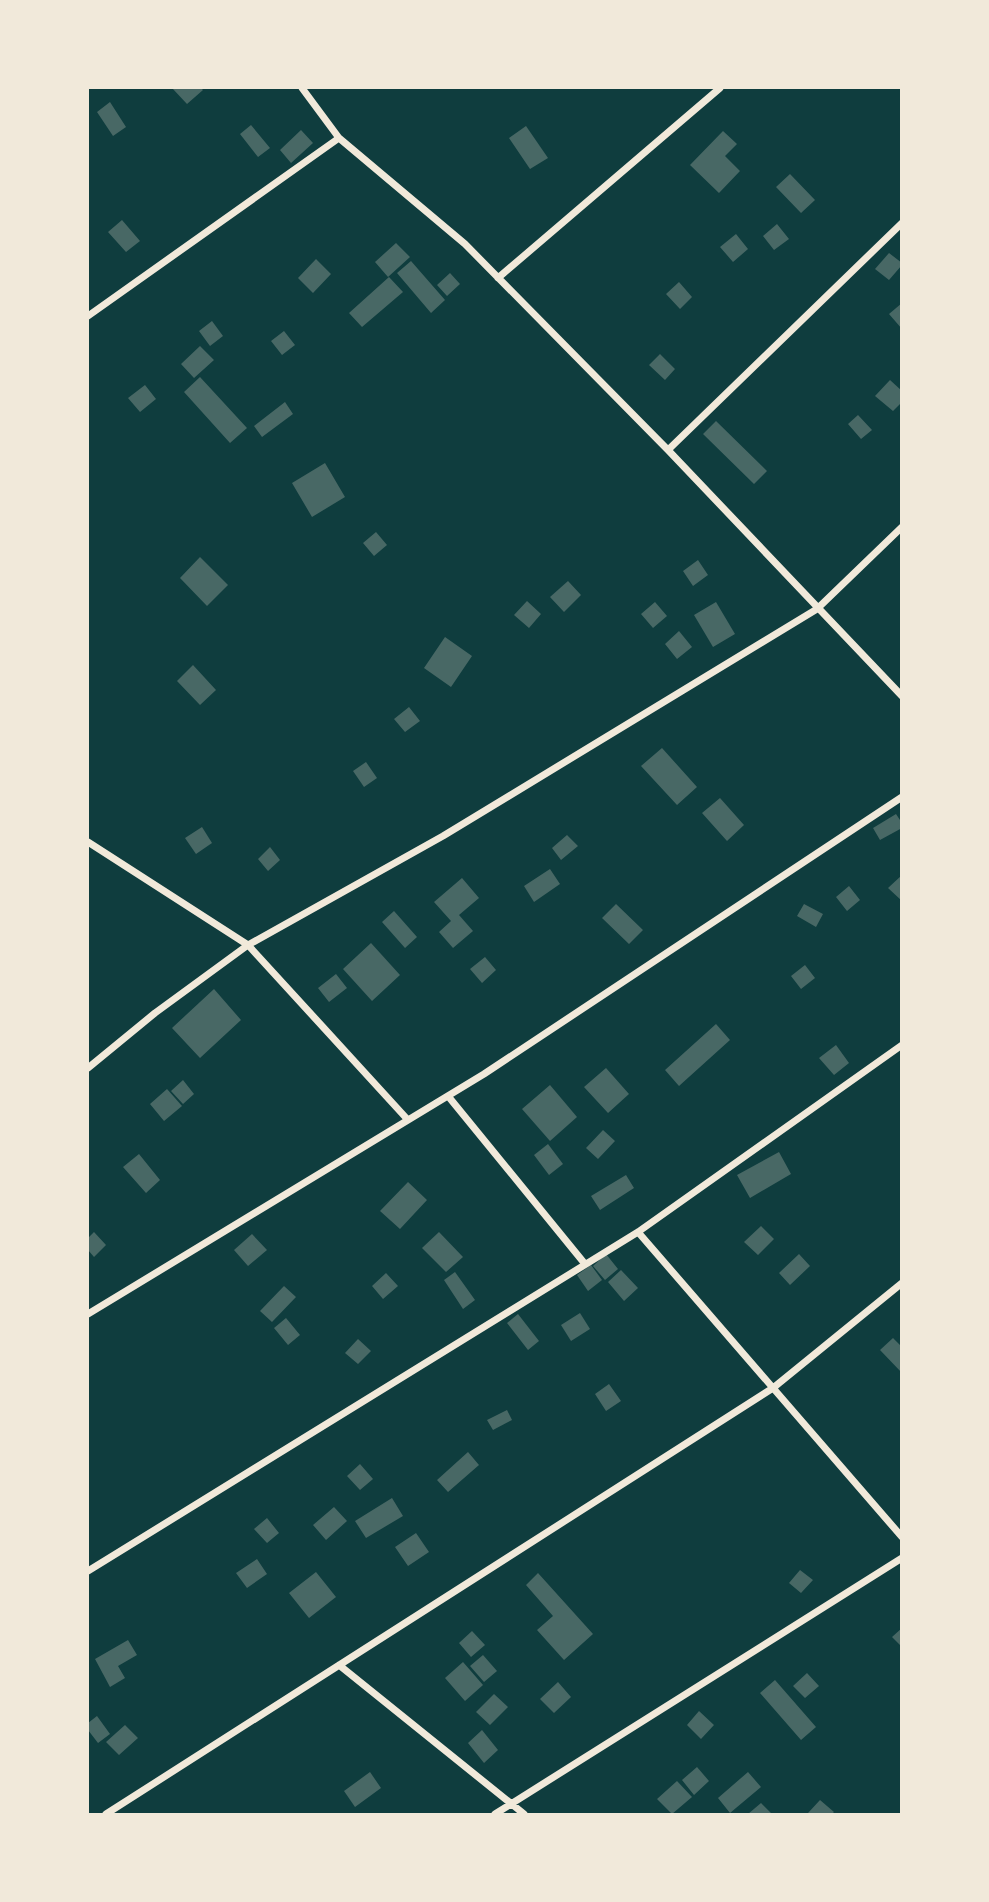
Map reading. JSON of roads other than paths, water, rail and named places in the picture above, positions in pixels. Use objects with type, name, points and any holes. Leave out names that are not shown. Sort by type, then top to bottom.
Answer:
[{"type":"street","points":[[302,88],[339,138],[465,244],[668,450],[901,696]]},
{"type":"street","points":[[498,278],[720,88]]},
{"type":"street","points":[[88,316],[339,138]]},
{"type":"street","points":[[668,450],[901,223]]},
{"type":"street","points":[[88,1068],[155,1013],[248,945],[443,836],[817,609],[901,527]]},
{"type":"street","points":[[88,1314],[495,1067],[901,797]]},
{"type":"street","points":[[88,842],[248,945],[408,1120]]},
{"type":"street","points":[[88,1571],[638,1232],[901,1045]]},
{"type":"street","points":[[448,1096],[585,1264]]},
{"type":"street","points":[[638,1232],[901,1537]]},
{"type":"street","points":[[106,1815],[773,1388],[901,1283]]},
{"type":"street","points":[[495,1815],[901,1558]]},
{"type":"street","points":[[339,1665],[524,1815]]}]
